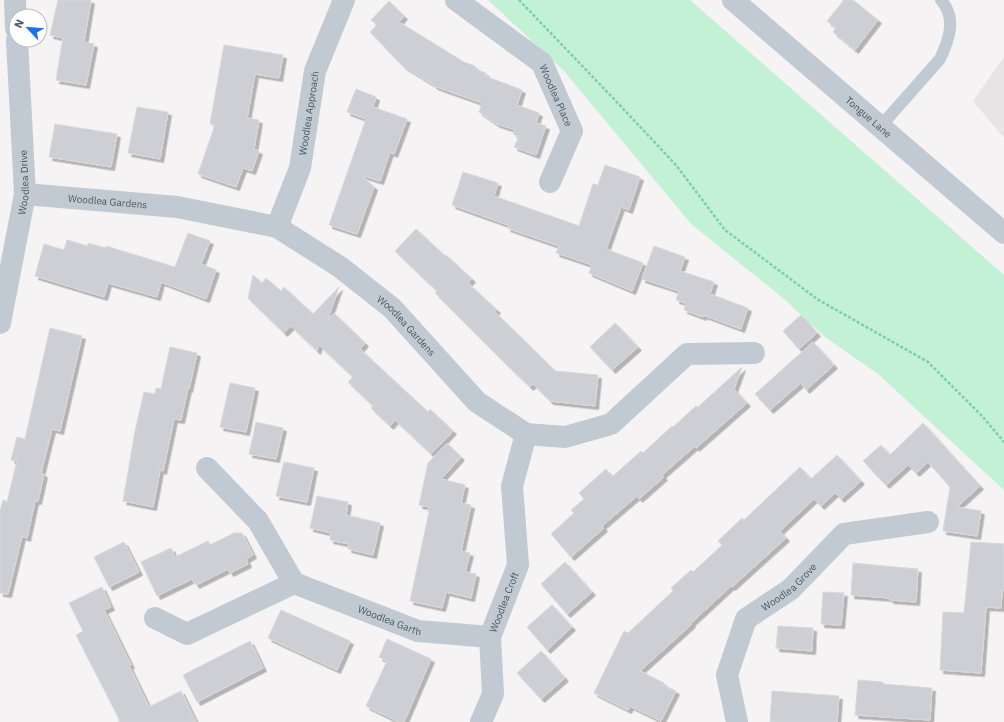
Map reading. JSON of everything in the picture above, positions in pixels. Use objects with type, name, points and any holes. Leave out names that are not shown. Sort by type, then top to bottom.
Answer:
[{"type":"street","name":"Woodlea Approach","points":[[277,227],[300,168],[315,71],[344,0]]},
{"type":"street","name":"Woodlea Place","points":[[456,0],[542,63],[572,131],[550,182]]},
{"type":"street","name":"Tongue Lane","points":[[733,0],[1004,233]]},
{"type":"street","name":"Woodlea Drive","points":[[0,323],[25,194],[17,48]]},
{"type":"street","name":"Woodlea Gardens","points":[[25,194],[177,207],[277,227],[340,267],[392,308],[477,402],[526,434],[565,437],[611,424],[687,354],[754,353]]},
{"type":"street","name":"Woodlea Croft","points":[[481,722],[493,694],[490,638],[518,565],[512,486],[526,434]]},
{"type":"street","points":[[155,618],[187,634],[294,584],[258,521],[207,468]]},
{"type":"street","name":"Woodlea Grove","points":[[738,722],[727,675],[746,619],[791,589],[844,534],[928,522]]},
{"type":"street","name":"Woodlea Garth","points":[[294,584],[418,631],[490,638]]},
{"type":"lane","points":[[880,126],[940,59],[946,47],[950,32],[950,19],[946,5],[941,0]]},
{"type":"path","points":[[519,0],[676,165],[725,230],[817,299],[928,362],[982,416],[1004,442]]},
{"type":"shaded area","points":[[1004,57],[1004,138],[973,101]]},
{"type":"green space","points":[[488,0],[690,0],[1004,275],[1004,490],[878,374],[825,337],[783,298],[691,224],[564,71]]},
{"type":"building","points":[[58,0],[91,0],[84,42],[94,44],[86,85],[56,80],[63,38],[50,35]]},
{"type":"building","points":[[844,0],[853,0],[878,20],[855,50],[833,32],[836,28],[827,21]]},
{"type":"building","points":[[389,1],[404,16],[399,22],[464,62],[475,66],[475,69],[486,73],[485,76],[522,90],[517,105],[539,113],[536,123],[546,126],[536,155],[514,147],[519,137],[513,134],[515,130],[497,124],[479,112],[482,103],[434,86],[403,66],[370,32],[377,25],[371,20]]},
{"type":"building","points":[[224,45],[283,55],[279,78],[255,74],[247,118],[259,120],[254,149],[259,151],[252,171],[243,168],[236,187],[198,174],[215,125],[210,124]]},
{"type":"building","points":[[356,89],[376,97],[373,107],[407,119],[394,154],[390,152],[380,181],[361,175],[374,187],[357,234],[329,225],[366,119],[347,112]]},
{"type":"building","points":[[137,107],[168,112],[160,159],[128,153]]},
{"type":"building","points":[[55,124],[117,134],[111,167],[49,157]]},
{"type":"building","points":[[605,165],[640,177],[629,210],[621,207],[606,249],[643,263],[632,291],[589,273],[592,265],[556,253],[559,246],[507,228],[508,225],[452,205],[463,172],[498,183],[494,196],[579,226],[593,184],[598,185]]},
{"type":"building","points":[[416,229],[472,279],[468,283],[497,310],[495,312],[555,371],[598,375],[595,406],[550,401],[533,384],[530,387],[504,362],[435,293],[437,291],[395,251]]},
{"type":"building","points":[[188,233],[210,241],[201,264],[216,270],[206,299],[161,282],[157,297],[108,283],[104,297],[35,276],[44,244],[64,250],[67,240],[88,246],[88,243],[106,248],[106,246],[175,267]]},
{"type":"building","points":[[654,246],[685,257],[680,271],[714,282],[710,294],[748,308],[741,329],[703,315],[703,317],[684,310],[686,303],[676,300],[679,291],[642,279]]},
{"type":"building","points":[[253,275],[262,283],[266,278],[281,291],[284,287],[313,314],[339,287],[327,321],[334,313],[365,343],[360,349],[428,412],[430,409],[453,431],[431,454],[395,420],[390,426],[371,408],[373,406],[348,382],[353,377],[319,345],[317,351],[291,326],[284,333],[248,298]]},
{"type":"building","points":[[801,315],[817,333],[799,349],[783,331]]},
{"type":"building","points":[[615,323],[638,347],[612,370],[590,347]]},
{"type":"building","points":[[50,328],[82,336],[60,431],[52,429],[41,473],[44,474],[38,501],[35,501],[27,538],[22,536],[8,594],[0,593],[0,511],[3,500],[7,502],[17,461],[11,460],[17,437],[25,439]]},
{"type":"building","points":[[813,342],[834,365],[806,390],[801,383],[770,410],[755,394]]},
{"type":"building","points":[[170,347],[197,353],[181,420],[174,419],[163,471],[160,470],[153,507],[123,501],[135,431],[144,392],[155,394],[156,388],[161,389]]},
{"type":"building","points":[[742,367],[734,389],[747,403],[696,448],[695,446],[662,475],[664,477],[639,499],[637,496],[602,526],[604,528],[571,557],[551,534],[574,513],[571,510],[584,499],[579,493],[606,469],[612,477],[641,451],[643,453],[696,406],[698,407]]},
{"type":"building","points":[[230,383],[255,388],[246,432],[220,427]]},
{"type":"building","points":[[256,422],[283,428],[276,459],[249,454]]},
{"type":"building","points":[[923,423],[980,486],[957,507],[981,511],[977,536],[943,531],[950,487],[928,462],[916,473],[908,465],[886,485],[863,461],[881,445],[890,455]]},
{"type":"building","points":[[447,443],[461,457],[441,479],[465,485],[461,503],[471,505],[461,551],[470,553],[465,572],[476,574],[471,598],[446,592],[442,608],[410,601],[429,512],[429,507],[419,505],[428,463]]},
{"type":"building","points":[[837,455],[861,481],[841,499],[835,493],[821,506],[814,499],[780,531],[786,538],[732,587],[731,586],[640,671],[676,691],[661,721],[630,706],[628,710],[594,693],[624,631],[628,633],[673,591],[671,588],[691,570],[693,572],[722,545],[718,541],[742,518],[744,520],[800,467],[811,479]]},
{"type":"building","points":[[284,462],[314,468],[307,502],[276,496]]},
{"type":"building","points":[[317,496],[348,502],[346,515],[380,523],[373,555],[348,549],[349,544],[330,540],[331,533],[310,528]]},
{"type":"building","points":[[234,533],[242,533],[253,555],[246,559],[248,564],[230,573],[228,569],[196,585],[192,579],[157,596],[141,562],[171,548],[175,557],[208,541],[210,545]]},
{"type":"building","points":[[124,542],[139,572],[109,587],[94,557]]},
{"type":"building","points":[[971,542],[1004,544],[1004,590],[1002,590],[1001,608],[986,607],[981,673],[940,670],[943,612],[964,613]]},
{"type":"building","points":[[565,562],[592,592],[567,614],[541,584]]},
{"type":"building","points":[[853,563],[918,569],[916,602],[851,595]]},
{"type":"building","points":[[102,587],[111,607],[104,610],[131,665],[129,666],[149,707],[181,691],[196,722],[118,722],[120,721],[76,635],[83,631],[69,603]]},
{"type":"building","points":[[823,592],[844,593],[841,625],[821,624]]},
{"type":"building","points":[[552,605],[572,627],[547,650],[527,627]]},
{"type":"building","points":[[281,610],[350,641],[337,670],[268,638]]},
{"type":"building","points":[[778,626],[813,628],[812,651],[776,648]]},
{"type":"building","points":[[387,639],[431,659],[404,722],[399,722],[366,706],[387,661],[379,657]]},
{"type":"building","points":[[250,641],[263,668],[197,702],[183,675]]},
{"type":"building","points":[[541,651],[565,678],[541,699],[517,673]]},
{"type":"building","points":[[858,680],[883,682],[883,684],[932,688],[930,720],[855,715]]},
{"type":"building","points":[[772,691],[839,696],[837,722],[770,722]]}]
